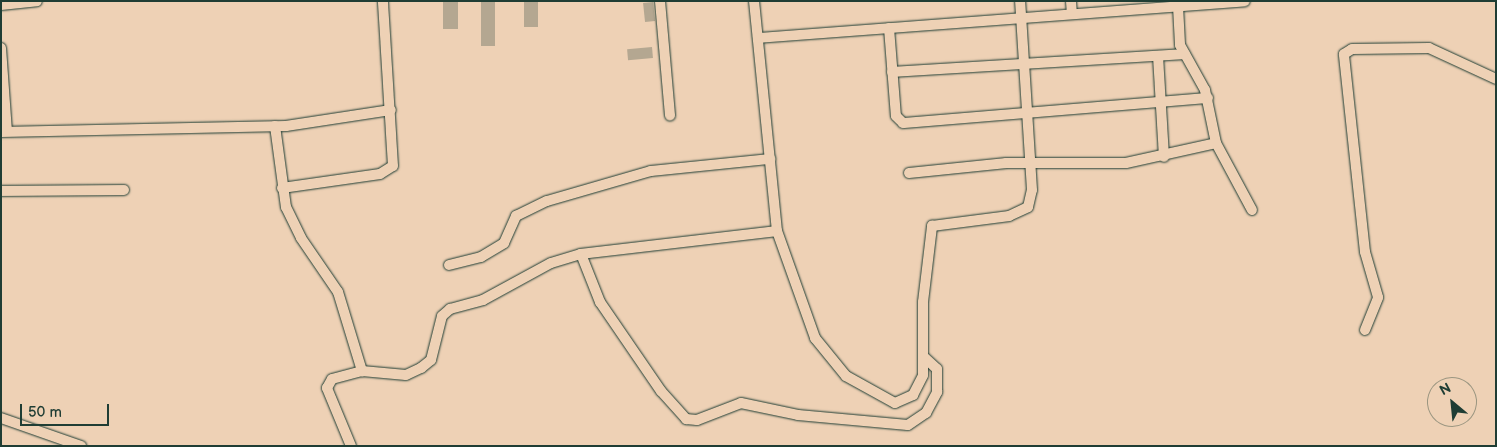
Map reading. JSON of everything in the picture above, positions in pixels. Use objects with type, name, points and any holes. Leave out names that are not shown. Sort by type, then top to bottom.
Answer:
[{"type":"street","points":[[2,3],[37,1]]},
{"type":"street","points":[[282,188],[388,171],[394,166],[392,110],[383,1]]},
{"type":"street","points":[[660,1],[670,116]]},
{"type":"street","points":[[754,1],[777,231],[815,338],[846,376],[895,403],[920,386],[930,230],[937,224],[1009,216],[1028,207],[1030,163],[1020,1]]},
{"type":"street","points":[[1071,1],[1072,14]]},
{"type":"street","points":[[758,38],[1245,1]]},
{"type":"street","points":[[1178,6],[1177,36],[1184,54],[1208,98],[1216,143],[1252,210]]},
{"type":"street","points":[[889,28],[896,116],[903,122],[1208,98]]},
{"type":"street","points":[[1,48],[4,132],[275,126],[392,110]]},
{"type":"street","points":[[1365,330],[1378,297],[1365,252],[1344,54],[1352,49],[1429,48],[1496,79]]},
{"type":"street","points":[[892,72],[1024,62],[1184,54]]},
{"type":"street","points":[[1158,56],[1164,157]]},
{"type":"street","points":[[275,126],[282,188],[294,226],[338,292],[362,371]]},
{"type":"street","points":[[909,173],[1030,163],[1101,166],[1164,157],[1216,143]]},
{"type":"street","points":[[449,265],[481,257],[504,243],[522,210],[564,196],[651,171],[770,159]]},
{"type":"street","points":[[1,191],[124,190]]},
{"type":"street","points":[[351,446],[327,388],[332,379],[362,371],[406,375],[421,368],[431,360],[442,316],[450,308],[484,300],[551,264],[582,254],[777,231]]},
{"type":"street","points":[[582,254],[600,302],[661,392],[686,419],[703,419],[741,403],[798,415],[908,425],[926,414],[937,392],[936,369],[923,356]]},
{"type":"street","points":[[1,418],[81,446]]},
{"type":"building","points":[[443,1],[458,1],[458,29],[443,29]]},
{"type":"building","points":[[481,1],[495,1],[495,46],[481,46]]},
{"type":"building","points":[[524,1],[538,1],[538,27],[524,27]]},
{"type":"building","points":[[653,2],[655,21],[645,22],[643,3]]},
{"type":"building","points":[[652,47],[653,58],[628,60],[627,49]]}]
